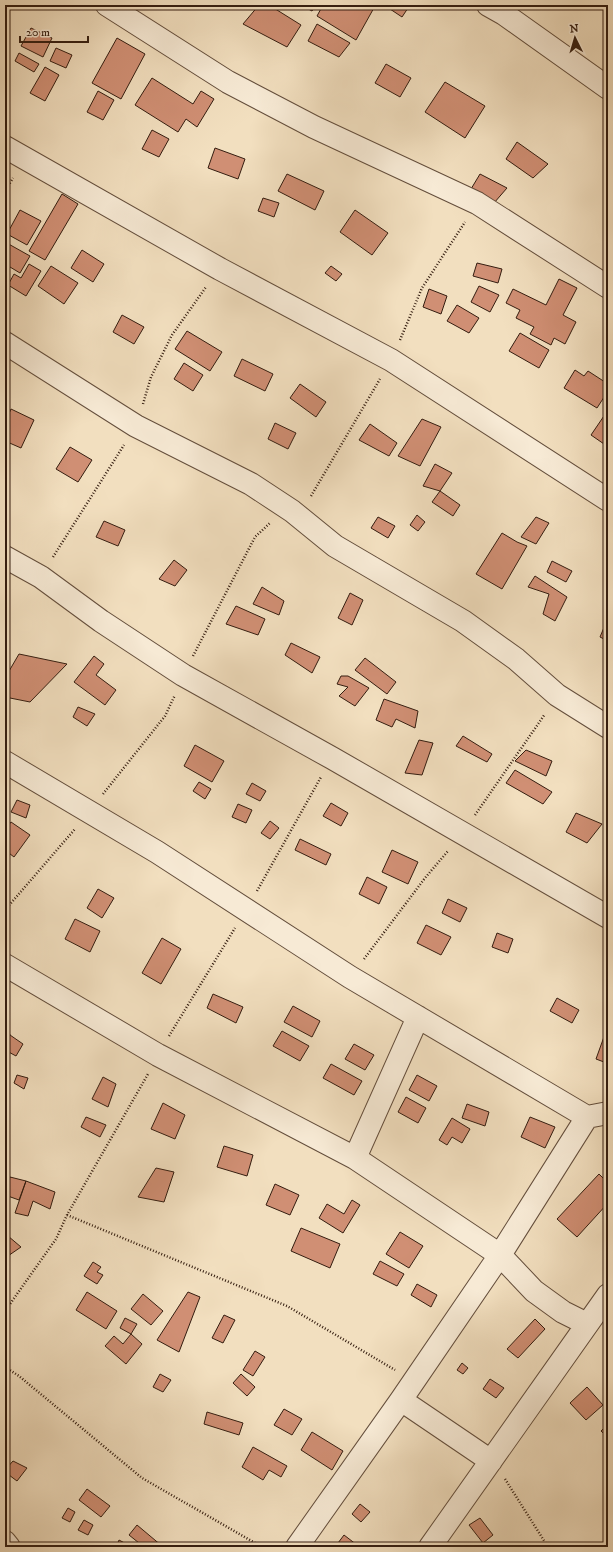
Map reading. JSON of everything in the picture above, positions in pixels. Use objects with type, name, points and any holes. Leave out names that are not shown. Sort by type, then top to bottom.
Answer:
[{"type":"street","points":[[107,5],[228,82],[314,127],[477,203],[608,287]]},
{"type":"street","points":[[488,5],[504,14],[608,88]]},
{"type":"street","points":[[5,147],[220,269],[391,360],[608,500]]},
{"type":"street","points":[[5,343],[136,426],[251,484],[292,511],[335,546],[463,621],[516,659],[557,695],[608,727]]},
{"type":"street","points":[[5,557],[41,577],[101,621],[183,675],[332,758],[608,917]]},
{"type":"street","points":[[5,762],[157,852],[350,977],[587,1117],[608,1113]]},
{"type":"street","points":[[5,966],[158,1055],[355,1158],[500,1255],[534,1291],[563,1312],[587,1324]]},
{"type":"street","points":[[355,1158],[418,1017]]},
{"type":"street","points":[[297,1547],[401,1400],[500,1255],[587,1117]]},
{"type":"street","points":[[430,1547],[608,1295]]},
{"type":"street","points":[[401,1400],[491,1461]]},
{"type":"street","points":[[5,1542],[9,1547]]},
{"type":"path","points":[[5,910],[89,812],[165,716],[183,675],[255,537],[274,519],[292,511],[309,498],[391,360],[422,288],[477,203]]},
{"type":"path","points":[[67,1215],[287,1306],[413,1381]]},
{"type":"path","points":[[5,1367],[19,1376],[142,1478],[262,1547]]},
{"type":"path","points":[[491,1461],[507,1480],[548,1547]]},
{"type":"building","points":[[259,5],[269,5],[301,25],[287,47],[243,24]]},
{"type":"building","points":[[301,5],[316,5],[312,11]]},
{"type":"building","points":[[323,5],[375,6],[356,40],[317,16]]},
{"type":"building","points":[[384,5],[410,5],[402,17]]},
{"type":"building","points":[[604,5],[608,5],[608,13],[602,9]]},
{"type":"building","points":[[317,24],[350,43],[339,57],[308,41]]},
{"type":"building","points":[[31,28],[52,38],[43,57],[21,46]]},
{"type":"building","points":[[117,38],[145,54],[121,99],[92,83]]},
{"type":"building","points":[[56,48],[72,55],[66,68],[50,61]]},
{"type":"building","points":[[19,53],[39,64],[34,72],[15,61]]},
{"type":"building","points":[[386,64],[411,78],[400,97],[375,83]]},
{"type":"building","points":[[45,67],[59,75],[45,101],[30,93]]},
{"type":"building","points":[[152,78],[193,104],[201,91],[214,99],[197,127],[186,119],[178,132],[135,105]]},
{"type":"building","points":[[445,82],[485,106],[465,138],[425,112]]},
{"type":"building","points":[[98,91],[114,100],[103,120],[87,112]]},
{"type":"building","points":[[152,130],[169,139],[159,157],[142,149]]},
{"type":"building","points":[[517,142],[548,164],[533,178],[506,159]]},
{"type":"building","points":[[215,148],[245,159],[238,179],[208,168]]},
{"type":"building","points":[[287,174],[324,191],[315,210],[278,191]]},
{"type":"building","points":[[480,174],[507,188],[494,203],[471,189]]},
{"type":"building","points":[[62,194],[78,204],[45,260],[29,251]]},
{"type":"building","points":[[263,198],[279,203],[274,217],[258,211]]},
{"type":"building","points":[[20,210],[41,221],[27,245],[7,234]]},
{"type":"building","points":[[355,210],[388,233],[372,255],[340,232]]},
{"type":"building","points":[[5,242],[30,256],[20,273],[5,264]]},
{"type":"building","points":[[82,250],[104,264],[93,282],[71,268]]},
{"type":"building","points":[[477,263],[502,269],[498,283],[473,276]]},
{"type":"building","points":[[29,264],[41,271],[26,296],[8,285],[14,274],[21,278]]},
{"type":"building","points":[[51,266],[78,283],[64,304],[38,286]]},
{"type":"building","points":[[331,266],[342,274],[336,281],[325,273]]},
{"type":"building","points":[[559,279],[577,288],[563,315],[576,322],[565,344],[554,338],[551,345],[530,334],[534,327],[516,318],[520,310],[506,303],[513,289],[546,305]]},
{"type":"building","points":[[479,286],[499,295],[490,312],[471,302]]},
{"type":"building","points":[[429,289],[447,296],[441,314],[423,307]]},
{"type":"building","points":[[457,305],[479,318],[469,333],[447,321]]},
{"type":"building","points":[[122,315],[144,327],[134,344],[113,332]]},
{"type":"building","points":[[187,331],[222,352],[210,371],[175,349]]},
{"type":"building","points":[[520,333],[549,350],[539,368],[509,351]]},
{"type":"building","points":[[242,359],[273,374],[265,391],[234,376]]},
{"type":"building","points":[[184,363],[203,375],[193,391],[174,379]]},
{"type":"building","points":[[575,370],[584,376],[588,371],[608,384],[608,391],[597,408],[564,388]]},
{"type":"building","points":[[300,384],[326,402],[316,417],[290,398]]},
{"type":"building","points":[[11,409],[34,420],[21,448],[5,441],[5,423]]},
{"type":"building","points":[[608,410],[608,438],[604,444],[591,435]]},
{"type":"building","points":[[422,419],[441,427],[420,466],[398,456]]},
{"type":"building","points":[[275,423],[296,433],[288,449],[268,439]]},
{"type":"building","points":[[370,424],[397,443],[389,456],[359,440]]},
{"type":"building","points":[[70,447],[92,460],[78,482],[56,469]]},
{"type":"building","points":[[435,464],[452,473],[440,491],[423,486]]},
{"type":"building","points":[[440,491],[460,505],[453,516],[432,502]]},
{"type":"building","points":[[417,515],[425,522],[418,531],[410,525]]},
{"type":"building","points":[[378,517],[395,526],[388,538],[371,528]]},
{"type":"building","points":[[536,517],[549,523],[536,544],[521,537]]},
{"type":"building","points":[[104,521],[125,530],[118,546],[96,537]]},
{"type":"building","points":[[502,533],[527,546],[502,589],[476,574]]},
{"type":"building","points":[[174,560],[187,570],[175,586],[159,579]]},
{"type":"building","points":[[552,561],[572,571],[566,582],[547,572]]},
{"type":"building","points":[[535,576],[567,597],[555,621],[543,614],[549,594],[528,587]]},
{"type":"building","points":[[262,587],[284,601],[279,615],[253,604]]},
{"type":"building","points":[[350,593],[363,600],[352,625],[338,618]]},
{"type":"building","points":[[236,606],[265,619],[258,635],[226,624]]},
{"type":"building","points":[[608,618],[608,641],[600,637]]},
{"type":"building","points":[[291,643],[320,657],[312,673],[285,655]]},
{"type":"building","points":[[19,654],[67,664],[30,702],[5,697],[5,678]]},
{"type":"building","points":[[94,656],[104,664],[96,675],[116,690],[105,705],[74,682]]},
{"type":"building","points":[[365,658],[396,682],[387,694],[355,670]]},
{"type":"building","points":[[341,676],[348,676],[369,688],[355,706],[339,696],[348,687],[337,684]]},
{"type":"building","points":[[384,699],[418,711],[415,728],[396,719],[392,727],[376,720]]},
{"type":"building","points":[[78,707],[95,714],[87,726],[73,717]]},
{"type":"building","points":[[463,736],[492,754],[487,762],[456,746]]},
{"type":"building","points":[[419,740],[433,743],[422,775],[405,773]]},
{"type":"building","points":[[195,745],[224,761],[212,782],[184,766]]},
{"type":"building","points":[[526,750],[552,761],[546,776],[515,761]]},
{"type":"building","points":[[515,770],[552,792],[543,804],[506,783]]},
{"type":"building","points":[[199,782],[211,789],[205,799],[193,791]]},
{"type":"building","points":[[252,783],[266,791],[260,801],[246,794]]},
{"type":"building","points":[[17,800],[30,805],[26,818],[11,812]]},
{"type":"building","points":[[331,803],[348,813],[341,826],[323,816]]},
{"type":"building","points":[[238,804],[252,810],[246,823],[232,817]]},
{"type":"building","points":[[576,813],[602,824],[587,843],[566,832]]},
{"type":"building","points":[[270,821],[279,828],[270,839],[261,833]]},
{"type":"building","points":[[11,822],[30,835],[14,857],[5,850],[5,830]]},
{"type":"building","points":[[300,839],[331,854],[326,865],[295,850]]},
{"type":"building","points":[[392,850],[418,862],[408,884],[382,872]]},
{"type":"building","points":[[367,877],[387,887],[379,904],[359,894]]},
{"type":"building","points":[[98,889],[114,898],[102,918],[87,908]]},
{"type":"building","points":[[448,899],[467,908],[460,922],[442,913]]},
{"type":"building","points":[[75,919],[100,931],[90,952],[65,939]]},
{"type":"building","points":[[426,925],[451,937],[441,955],[417,943]]},
{"type":"building","points":[[497,933],[513,939],[508,953],[492,947]]},
{"type":"building","points":[[162,938],[181,949],[161,984],[142,973]]},
{"type":"building","points":[[213,994],[243,1007],[236,1023],[207,1008]]},
{"type":"building","points":[[557,998],[579,1010],[572,1023],[550,1011]]},
{"type":"building","points":[[293,1006],[320,1021],[312,1037],[284,1022]]},
{"type":"building","points":[[8,1029],[10,1035],[23,1044],[16,1056],[5,1050],[5,1034]]},
{"type":"building","points":[[282,1031],[309,1046],[300,1061],[273,1046]]},
{"type":"building","points":[[605,1034],[608,1035],[608,1053],[604,1062],[596,1059]]},
{"type":"building","points":[[354,1044],[374,1055],[365,1070],[345,1059]]},
{"type":"building","points":[[331,1064],[362,1081],[354,1095],[323,1078]]},
{"type":"building","points":[[17,1075],[28,1078],[24,1089],[14,1083]]},
{"type":"building","points":[[417,1075],[437,1086],[429,1101],[409,1090]]},
{"type":"building","points":[[103,1077],[116,1084],[108,1107],[92,1099]]},
{"type":"building","points":[[406,1097],[426,1108],[418,1123],[398,1112]]},
{"type":"building","points":[[163,1103],[185,1115],[175,1139],[151,1129]]},
{"type":"building","points":[[467,1104],[489,1112],[485,1126],[462,1118]]},
{"type":"building","points":[[86,1117],[106,1125],[100,1137],[81,1127]]},
{"type":"building","points":[[530,1117],[555,1127],[545,1148],[521,1137]]},
{"type":"building","points":[[452,1118],[470,1129],[462,1143],[452,1137],[447,1145],[439,1140]]},
{"type":"building","points":[[224,1146],[253,1155],[247,1176],[217,1167]]},
{"type":"building","points":[[156,1168],[174,1172],[164,1202],[138,1197]]},
{"type":"building","points":[[599,1174],[608,1183],[608,1203],[577,1237],[557,1219]]},
{"type":"building","points":[[10,1177],[26,1181],[19,1200],[5,1195],[5,1190]]},
{"type":"building","points":[[26,1181],[55,1192],[50,1209],[33,1201],[28,1216],[15,1213]]},
{"type":"building","points":[[275,1184],[299,1195],[290,1215],[266,1205]]},
{"type":"building","points":[[352,1200],[360,1205],[343,1233],[319,1218],[327,1204],[344,1214]]},
{"type":"building","points":[[301,1228],[340,1244],[330,1268],[291,1251]]},
{"type":"building","points":[[400,1232],[423,1246],[409,1268],[386,1254]]},
{"type":"building","points":[[8,1236],[21,1247],[5,1258],[5,1239]]},
{"type":"building","points":[[380,1261],[404,1274],[397,1286],[373,1274]]},
{"type":"building","points":[[93,1262],[101,1267],[97,1272],[103,1275],[97,1284],[84,1276]]},
{"type":"building","points":[[417,1284],[437,1295],[431,1307],[411,1295]]},
{"type":"building","points":[[87,1292],[117,1311],[106,1329],[76,1310]]},
{"type":"building","points":[[188,1292],[200,1297],[179,1352],[157,1340]]},
{"type":"building","points":[[143,1294],[163,1311],[151,1325],[131,1309]]},
{"type":"building","points":[[224,1315],[235,1320],[223,1343],[212,1338]]},
{"type":"building","points":[[125,1318],[137,1324],[131,1334],[120,1328]]},
{"type":"building","points":[[535,1319],[545,1329],[518,1358],[507,1349]]},
{"type":"building","points":[[131,1334],[142,1344],[126,1364],[105,1346],[114,1336],[123,1344]]},
{"type":"building","points":[[255,1351],[265,1357],[253,1376],[243,1370]]},
{"type":"building","points":[[462,1363],[468,1368],[463,1374],[457,1370]]},
{"type":"building","points":[[160,1374],[171,1380],[163,1392],[153,1387]]},
{"type":"building","points":[[241,1374],[255,1387],[247,1396],[233,1383]]},
{"type":"building","points":[[490,1379],[504,1388],[496,1398],[483,1389]]},
{"type":"building","points":[[587,1387],[603,1405],[586,1420],[570,1403]]},
{"type":"building","points":[[284,1409],[302,1419],[292,1435],[274,1425]]},
{"type":"building","points":[[207,1412],[243,1423],[239,1435],[204,1424]]},
{"type":"building","points":[[608,1424],[608,1438],[601,1431]]},
{"type":"building","points":[[312,1432],[343,1451],[332,1470],[301,1450]]},
{"type":"building","points":[[253,1447],[287,1466],[281,1477],[269,1470],[263,1480],[242,1467]]},
{"type":"building","points":[[13,1461],[27,1468],[17,1481],[5,1472]]},
{"type":"building","points":[[87,1489],[110,1506],[101,1517],[79,1500]]},
{"type":"building","points":[[360,1504],[370,1512],[361,1522],[352,1514]]},
{"type":"building","points":[[68,1508],[75,1512],[70,1522],[62,1518]]},
{"type":"building","points":[[480,1518],[493,1535],[483,1543],[469,1525]]},
{"type":"building","points":[[84,1520],[93,1525],[88,1535],[78,1530]]},
{"type":"building","points":[[137,1525],[162,1546],[144,1547],[129,1535]]},
{"type":"building","points":[[344,1535],[357,1545],[356,1547],[335,1547]]},
{"type":"building","points":[[119,1540],[132,1547],[116,1547]]}]
